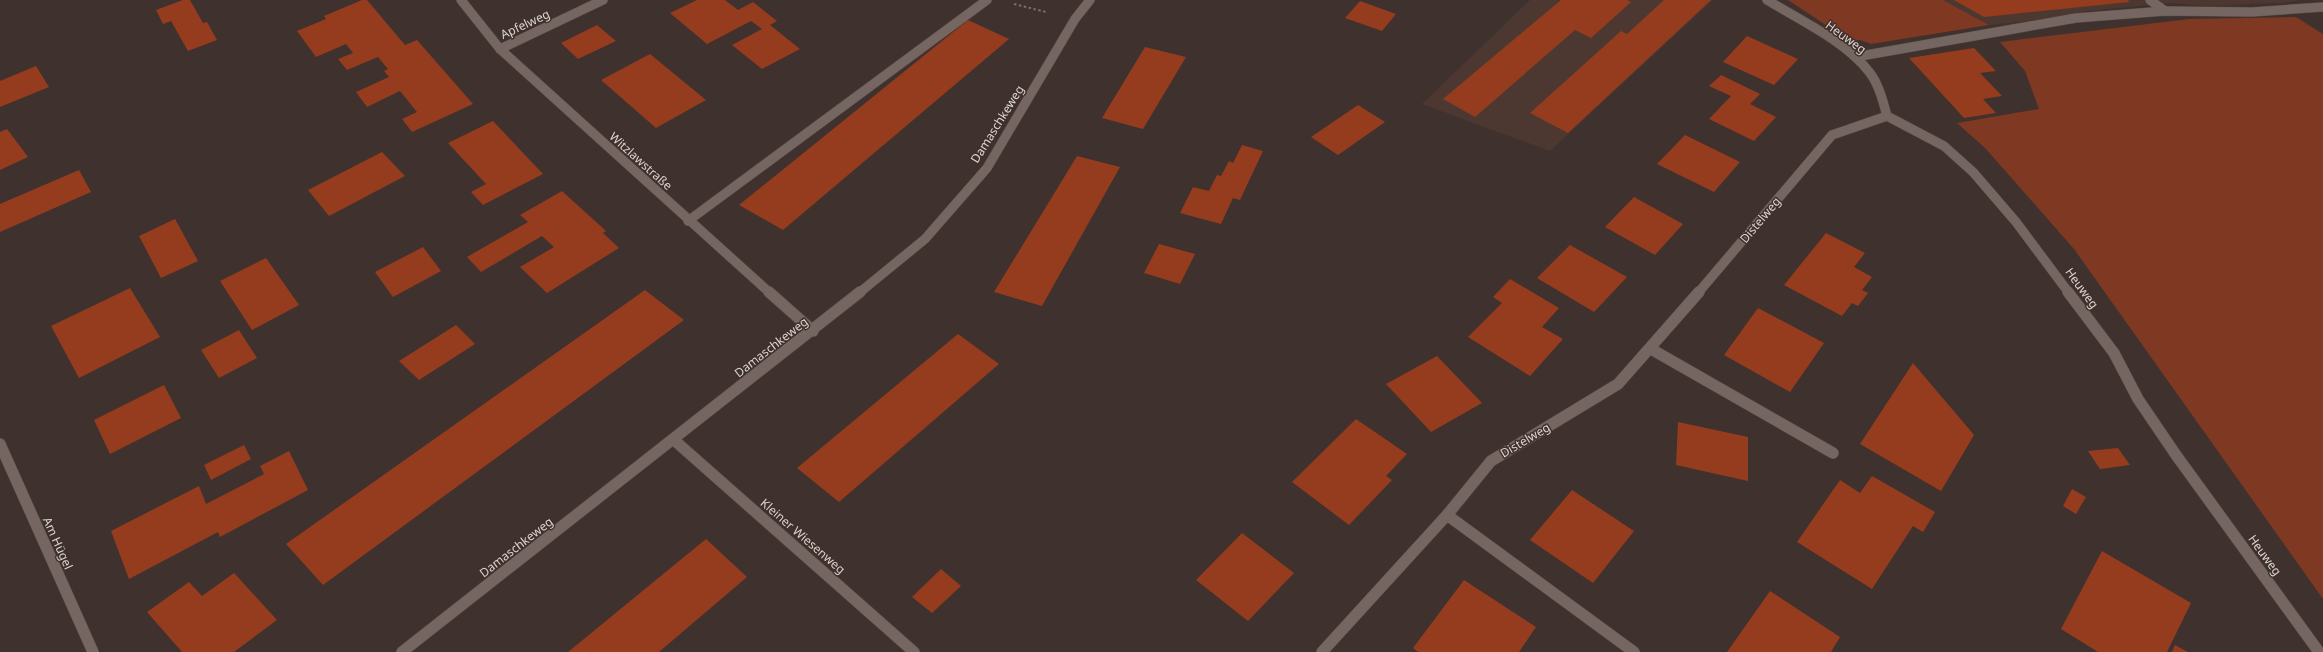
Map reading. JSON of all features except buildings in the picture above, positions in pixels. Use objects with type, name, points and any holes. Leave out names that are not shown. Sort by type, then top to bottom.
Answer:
[{"type":"street","name":"Witzlawstraße","points":[[461,0],[500,49],[688,221],[813,331]]},
{"type":"street","name":"Apfelweg","points":[[500,49],[603,0]]},
{"type":"street","points":[[688,221],[987,0]]},
{"type":"street","name":"Damaschkeweg","points":[[402,652],[813,331],[924,239],[987,168],[1075,20],[1090,0]]},
{"type":"street","name":"Heuweg","points":[[1767,0],[1855,57],[1870,72],[1876,83],[1887,116],[1944,146],[1973,172],[2016,222],[2114,353],[2138,399],[2176,455],[2319,652]]},
{"type":"street","points":[[2150,0],[2165,11]]},
{"type":"street","points":[[1855,57],[2076,18],[2165,11],[2252,12],[2323,6]]},
{"type":"street","name":"Distelweg","points":[[1322,652],[1447,515],[1491,461],[1618,384],[1651,349],[1832,135],[1887,116]]},
{"type":"street","points":[[1651,349],[1833,453]]},
{"type":"street","name":"Kleiner Wiesenweg","points":[[674,440],[914,652]]},
{"type":"street","name":"Am Hügel","points":[[0,444],[93,652]]},
{"type":"street","points":[[1447,515],[1634,652]]},
{"type":"path","points":[[1011,4],[1075,20]]},
{"type":"shaded area","points":[[1530,0],[1713,0],[1550,151],[1422,104]]},
{"type":"shaded area","points":[[1788,0],[1943,0],[1989,25],[1871,44],[1860,40],[1850,41]]},
{"type":"shaded area","points":[[1943,0],[2301,0],[2280,3],[2204,6],[2171,3],[2088,11],[2040,20],[1989,25]]},
{"type":"shaded area","points":[[2296,17],[2323,34],[2323,599],[2074,249],[1985,148],[1957,123],[2039,109],[2025,71],[2000,42],[2189,19]]}]
